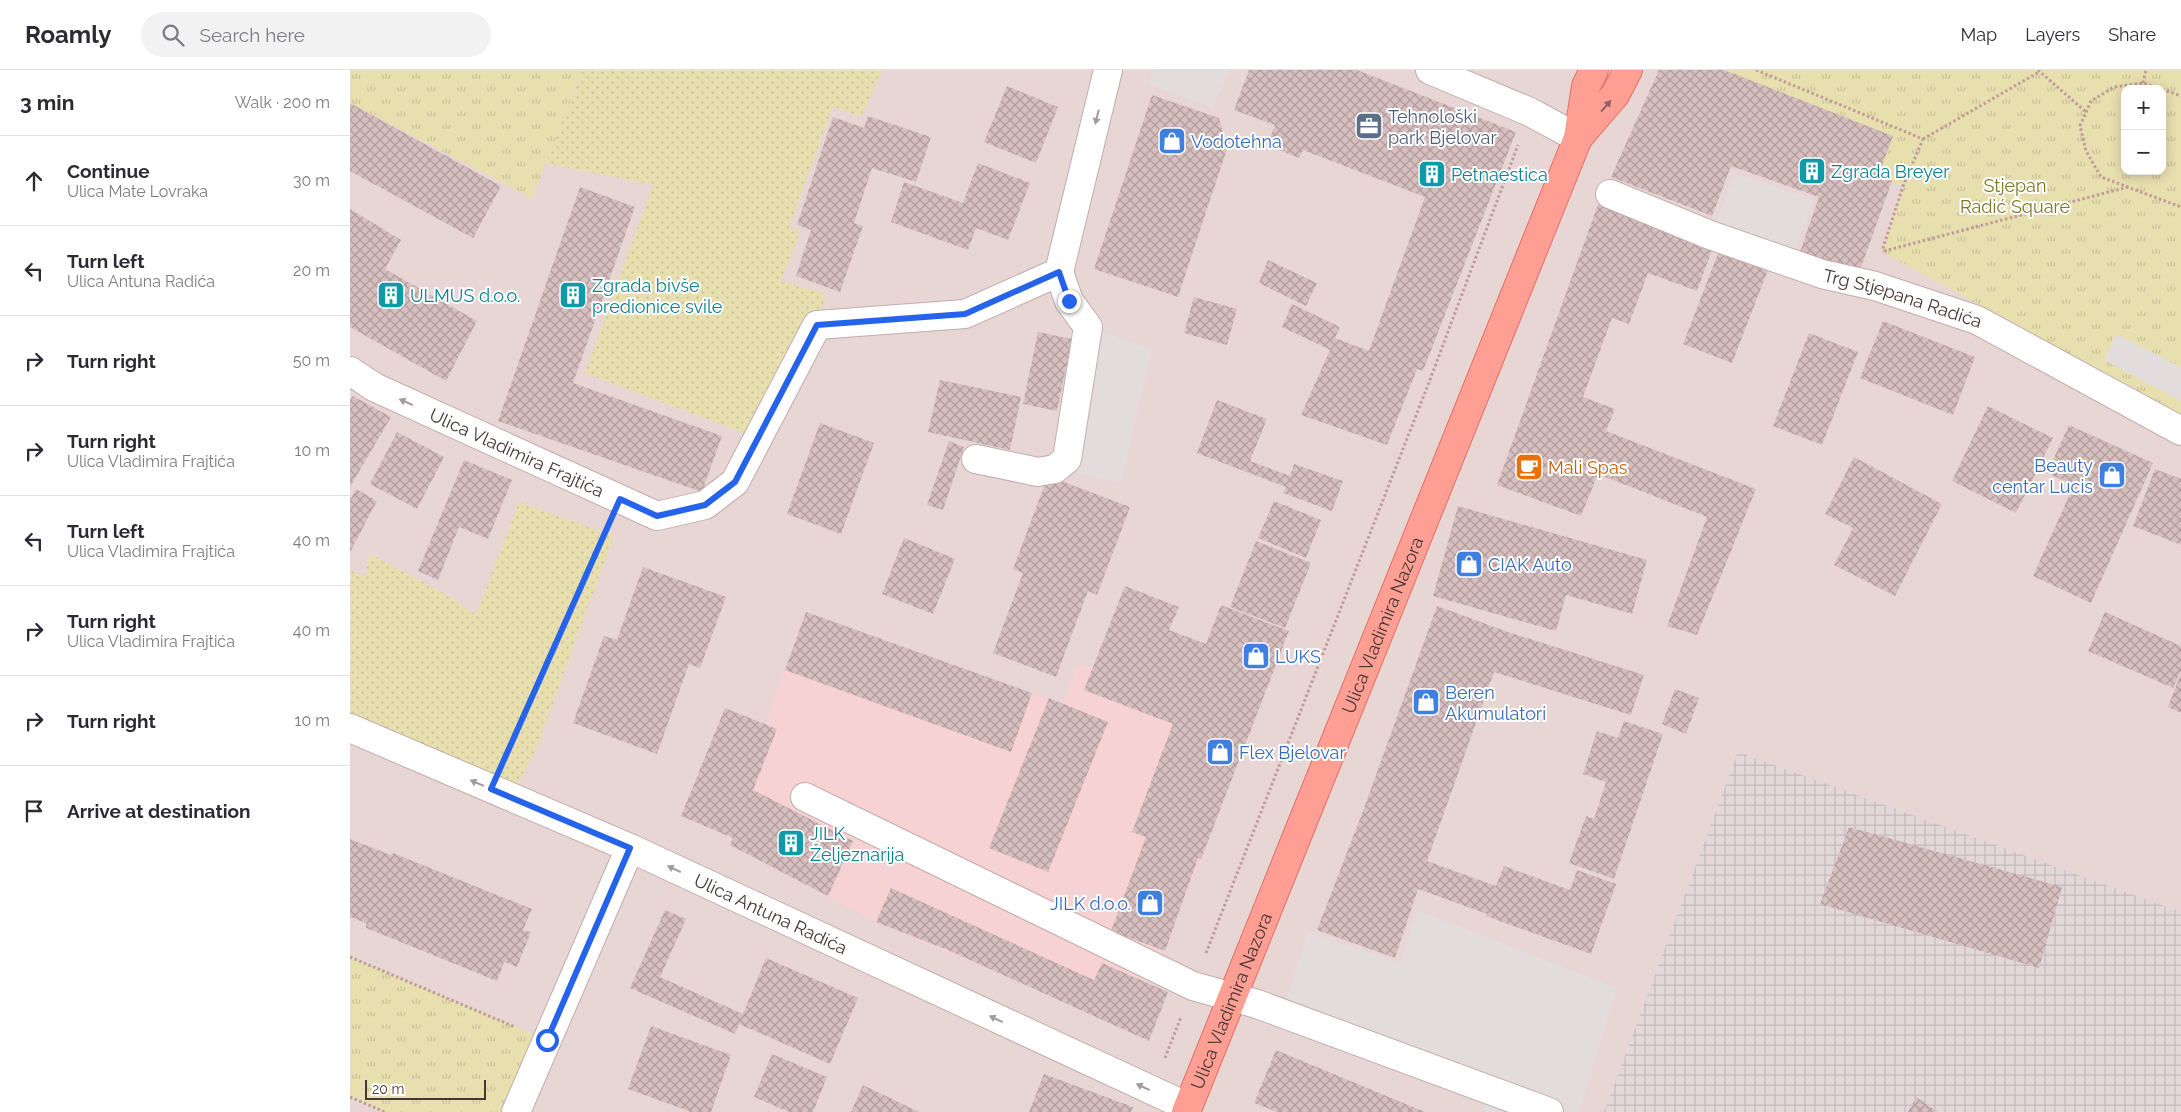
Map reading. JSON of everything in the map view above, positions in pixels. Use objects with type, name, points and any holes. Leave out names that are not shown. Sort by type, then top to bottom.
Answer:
[{"type":"main road","points":[[1578,138],[1586,86],[1594,70]]},
{"type":"main road","points":[[1578,138],[1615,96],[1628,70]]},
{"type":"main road","name":"Ulica Vladimira Nazora","points":[[1187,1110],[1578,138]]},
{"type":"street","points":[[976,459],[1038,472],[1055,469],[1067,459],[1088,327],[1069,301],[1059,272],[1108,70]]},
{"type":"street","points":[[1437,72],[1530,112],[1578,138]]},
{"type":"street","name":"Trg Stjepana Radića","points":[[1610,194],[1710,235],[1822,274],[1875,286],[1977,320],[2181,432]]},
{"type":"street","name":"Ulica Vladimira Frajtića","points":[[350,371],[374,388],[657,516],[705,505],[735,482],[817,325],[965,314],[1059,272]]},
{"type":"street","name":"Ulica Antuna Radića","points":[[350,728],[630,848],[1152,1091],[1187,1110]]},
{"type":"street","points":[[805,797],[1193,986],[1232,996],[1549,1112]]},
{"type":"street","points":[[516,1112],[630,848]]},
{"type":"path","points":[[1756,70],[1923,139]]},
{"type":"path","points":[[2144,83],[2146,70]]},
{"type":"path","points":[[1875,286],[1882,252],[1903,186],[1923,139],[2038,71],[2086,112]]},
{"type":"path","points":[[2150,85],[2144,83],[2114,87],[2092,101],[2080,126],[2086,151],[2101,177],[2181,207]]},
{"type":"path","points":[[2166,90],[2181,96]]},
{"type":"path","points":[[1152,1091],[1424,395],[1530,112]]},
{"type":"path","points":[[1882,252],[2128,187]]},
{"type":"path","points":[[491,789],[620,499]]},
{"type":"path","points":[[350,958],[547,1040]]},
{"type":"path","points":[[350,1098],[385,1112]]},
{"type":"shaded area","points":[[350,70],[2181,70],[2181,1112],[350,1112]]},
{"type":"shaded area","points":[[1153,70],[1229,70],[1213,108],[1148,84]]},
{"type":"shaded area","points":[[1736,174],[1814,199],[1790,262],[1710,235]]},
{"type":"shaded area","points":[[1088,327],[1152,349],[1121,483],[1055,469]]},
{"type":"shaded area","points":[[2116,334],[2181,367],[2181,401],[2104,360]]},
{"type":"shaded area","points":[[806,612],[1063,704],[1077,665],[1093,667],[1085,690],[1173,724],[1132,832],[1201,859],[1146,983],[1168,992],[992,970],[876,922],[730,845],[732,838],[681,816],[725,708],[765,724]]},
{"type":"shaded area","points":[[1738,752],[2181,912],[2181,1112],[1604,1112]]},
{"type":"shaded area","points":[[1417,910],[1617,988],[1579,1112],[1483,1112],[1491,1091],[1282,1013],[1308,933],[1401,962]]},
{"type":"green space","points":[[350,70],[582,70],[532,198],[350,103]]},
{"type":"green space","points":[[583,70],[882,70],[861,117],[833,106],[789,227],[800,232],[781,281],[826,294],[817,325],[758,438],[585,373],[653,185],[546,163]]},
{"type":"green space","name":"Stjepan Radić Square","points":[[1724,70],[2181,70],[2181,414],[1882,252],[1903,186],[1878,176],[1893,136]]},
{"type":"green space","points":[[519,502],[614,536],[536,749],[511,797],[350,728],[350,570],[365,577],[370,554],[449,596],[476,615]]},
{"type":"green space","points":[[350,957],[547,1040],[516,1112],[385,1112],[350,1097]]},
{"type":"building","points":[[1249,70],[1357,70],[1516,132],[1423,371],[1417,369],[1387,445],[1301,415],[1330,350],[1282,327],[1292,304],[1340,327],[1335,338],[1369,351],[1425,197],[1303,150],[1299,158],[1267,145],[1275,125],[1234,110]]},
{"type":"building","name":"Zgrada Breyer","points":[[1659,70],[1724,70],[1893,136],[1878,176],[1892,181],[1859,273],[1800,252],[1819,197],[1731,166],[1712,216],[1611,177]]},
{"type":"building","points":[[1007,86],[1058,107],[1036,163],[984,142]]},
{"type":"building","points":[[1152,95],[1219,118],[1227,149],[1178,297],[1094,269]]},
{"type":"building","points":[[350,103],[501,186],[473,238],[350,171]]},
{"type":"building","points":[[868,116],[931,137],[916,182],[872,168],[854,223],[863,226],[840,292],[796,276],[811,230],[797,225],[833,117],[864,128]]},
{"type":"building","points":[[978,163],[1030,183],[1008,240],[976,228],[968,250],[891,222],[904,182],[963,203]]},
{"type":"building","name":"Zgrada bivše predionice svile","points":[[580,187],[635,207],[573,383],[722,436],[702,492],[498,421]]},
{"type":"building","points":[[1601,196],[1716,239],[1697,291],[1648,273],[1629,324],[1612,318],[1583,397],[1615,409],[1606,431],[1756,489],[1697,635],[1667,626],[1707,517],[1598,474],[1581,516],[1497,485]]},
{"type":"building","name":"ULMUS d.o.o.","points":[[350,209],[401,240],[385,269],[477,321],[446,381],[350,327]]},
{"type":"building","points":[[1719,251],[1768,270],[1732,363],[1683,344]]},
{"type":"building","points":[[1268,260],[1317,283],[1306,306],[1259,283]]},
{"type":"building","points":[[1194,297],[1237,309],[1227,345],[1184,333]]},
{"type":"building","points":[[1883,321],[1975,357],[1953,415],[1860,378]]},
{"type":"building","points":[[1038,332],[1072,339],[1057,411],[1023,404]]},
{"type":"building","points":[[1809,333],[1858,352],[1822,445],[1773,426]]},
{"type":"building","points":[[940,380],[1021,397],[1010,450],[928,432]]},
{"type":"building","points":[[353,396],[391,417],[350,487],[350,400]]},
{"type":"building","points":[[1217,400],[1267,419],[1250,461],[1290,476],[1294,464],[1343,481],[1332,511],[1283,493],[1286,487],[1197,453]]},
{"type":"building","points":[[1988,406],[2053,438],[2016,513],[1952,481]]},
{"type":"building","points":[[820,423],[874,443],[841,534],[787,514]]},
{"type":"building","points":[[2069,425],[2153,463],[2091,603],[2033,576],[2074,485],[2047,473]]},
{"type":"building","points":[[397,432],[444,457],[417,509],[370,484]]},
{"type":"building","points":[[949,441],[964,447],[943,510],[927,505]]},
{"type":"building","points":[[1854,457],[1942,504],[1895,596],[1834,565],[1853,528],[1825,514]]},
{"type":"building","points":[[464,460],[512,480],[488,539],[459,527],[438,580],[418,571]]},
{"type":"building","points":[[2155,469],[2181,479],[2181,545],[2133,526]]},
{"type":"building","points":[[1048,476],[1130,507],[1097,595],[1088,591],[1056,677],[993,653],[1023,573],[1013,569]]},
{"type":"building","points":[[356,489],[377,501],[350,552],[350,500]]},
{"type":"building","points":[[1274,501],[1321,520],[1306,558],[1258,538]]},
{"type":"building","points":[[1458,506],[1647,560],[1632,614],[1566,595],[1556,631],[1433,596]]},
{"type":"building","points":[[904,538],[955,559],[933,614],[882,594]]},
{"type":"building","points":[[1256,541],[1311,563],[1285,628],[1230,607]]},
{"type":"building","points":[[643,567],[726,597],[700,668],[689,664],[657,754],[573,723],[604,636],[617,640]]},
{"type":"building","points":[[1125,586],[1179,607],[1169,630],[1206,644],[1221,605],[1289,631],[1201,859],[1198,858],[1165,951],[1111,931],[1146,837],[1132,832],[1173,724],[1084,690]]},
{"type":"building","points":[[1437,606],[1508,632],[1644,675],[1631,715],[1494,672],[1427,861],[1496,886],[1504,866],[1570,890],[1577,870],[1616,884],[1591,954],[1418,889],[1395,958],[1317,930],[1363,811]]},
{"type":"building","points":[[806,612],[1032,693],[1011,752],[785,670]]},
{"type":"building","points":[[2105,612],[2181,646],[2181,671],[2173,688],[2088,651]]},
{"type":"building","points":[[2181,673],[2181,713],[2168,707]]},
{"type":"building","points":[[1675,689],[1699,698],[1686,734],[1662,724]]},
{"type":"building","points":[[1049,698],[1108,722],[1048,872],[989,848]]},
{"type":"building","points":[[725,708],[777,729],[753,790],[853,841],[828,896],[730,845],[733,838],[681,816]]},
{"type":"building","points":[[1624,721],[1663,734],[1614,879],[1569,863],[1586,816],[1594,819],[1606,782],[1583,774],[1597,731],[1618,738]]},
{"type":"building","points":[[1849,827],[2062,887],[2039,968],[1820,904]]},
{"type":"building","points":[[350,839],[391,855],[393,853],[532,909],[523,930],[531,932],[517,967],[504,962],[497,981],[366,928],[366,923],[350,917]]},
{"type":"building","points":[[891,888],[1094,980],[1102,963],[1168,992],[1149,1041],[948,950],[876,922]]},
{"type":"building","points":[[665,910],[686,919],[660,977],[743,1014],[766,958],[858,998],[830,1064],[739,1024],[735,1034],[630,988]]},
{"type":"building","points":[[651,1026],[731,1055],[711,1112],[691,1112],[628,1089]]},
{"type":"building","points":[[1276,1050],[1425,1112],[1277,1112],[1254,1103]]},
{"type":"building","points":[[772,1054],[827,1077],[813,1112],[789,1112],[754,1097]]},
{"type":"building","points":[[1044,1074],[1133,1107],[1131,1112],[1029,1112]]},
{"type":"building","points":[[863,1085],[919,1112],[851,1112]]},
{"type":"building","points":[[1916,1097],[1938,1112],[1908,1112]]},
{"type":"place","name":"Tehnološki park Bjelovar","points":[[1369,126]]},
{"type":"place","name":"Vodotehna","points":[[1172,141]]},
{"type":"place","name":"Zgrada Breyer","points":[[1812,171]]},
{"type":"place","name":"Petnaestica","points":[[1432,174]]},
{"type":"place","name":"ULMUS d.o.o.","points":[[391,295]]},
{"type":"place","name":"Zgrada bivše predionice svile","points":[[573,295]]},
{"type":"place","name":"Mali Spas","points":[[1529,467]]},
{"type":"place","name":"Beauty centar Lucis","points":[[2112,475]]},
{"type":"place","name":"CIAK Auto","points":[[1469,564]]},
{"type":"place","name":"LUKS","points":[[1256,656]]},
{"type":"place","name":"Beren Akumulatori","points":[[1426,702]]},
{"type":"place","name":"Flex Bjelovar","points":[[1220,752]]},
{"type":"place","name":"JILK Željeznarija","points":[[791,843]]},
{"type":"place","name":"JILK d.o.o.","points":[[1150,903]]},
{"type":"route","points":[[547,1040],[630,848],[491,789],[620,499],[657,516],[705,505],[735,482],[817,325],[965,314],[1059,272],[1069,301]]}]
